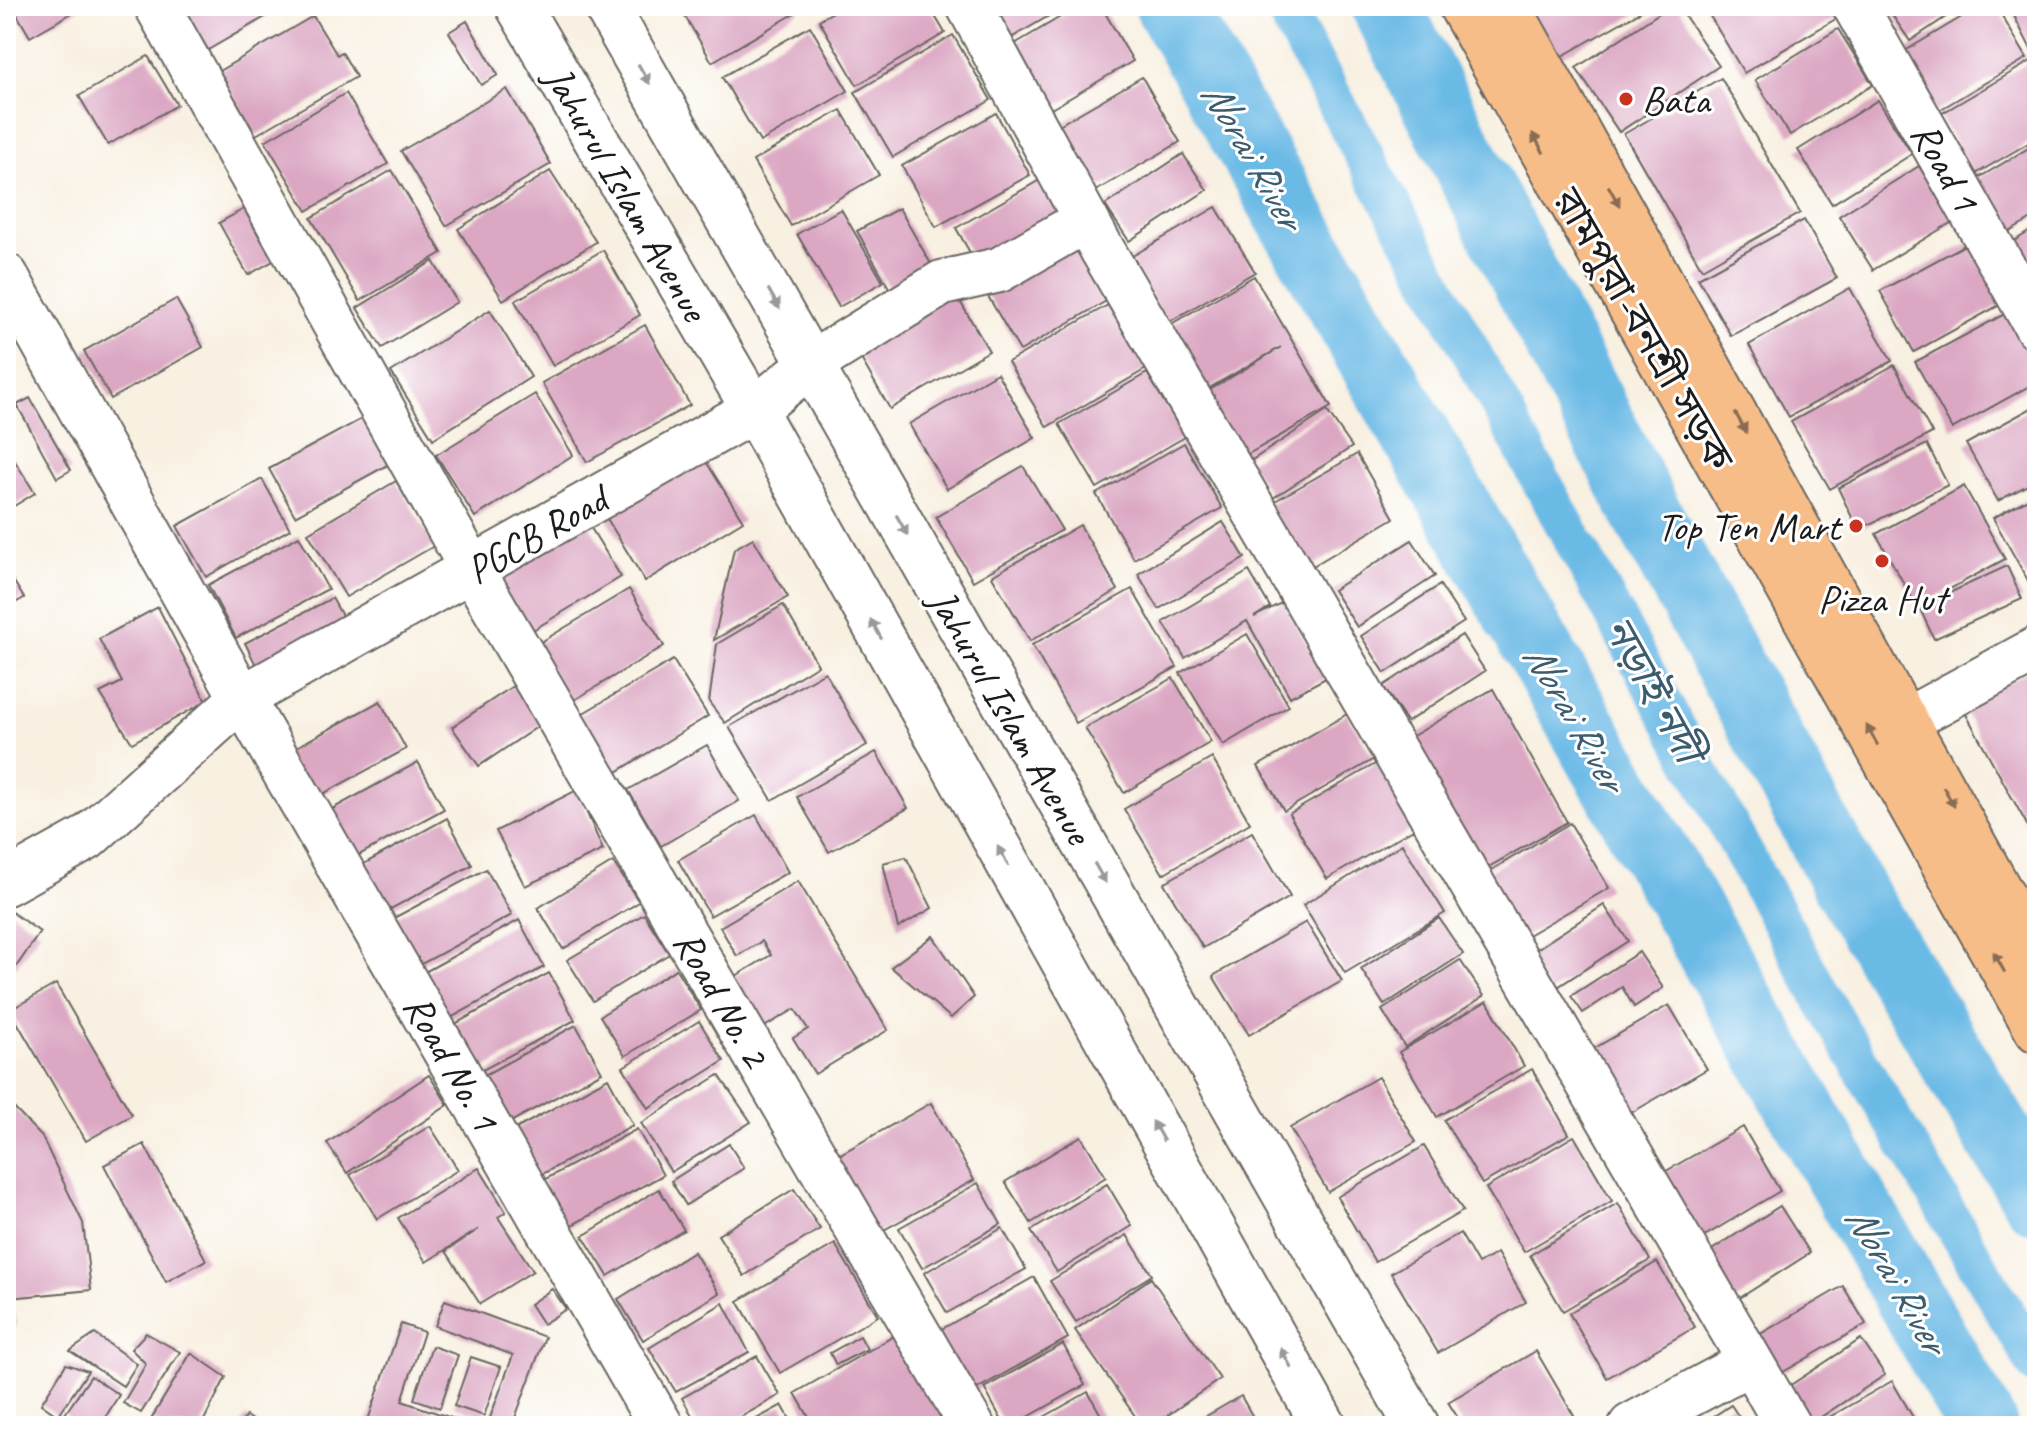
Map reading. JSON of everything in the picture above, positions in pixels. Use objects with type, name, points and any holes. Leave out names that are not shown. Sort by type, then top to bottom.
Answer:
[{"type":"main road","name":"রামপুরা-বনশ্রী সড়ক","points":[[1461,6],[2037,1030]]},
{"type":"main road","name":"রামপুরা-বনশ্রী সড়ক","points":[[1508,6],[2037,958]]},
{"type":"street","name":"Road No. 2","points":[[157,6],[473,571],[972,1426]]},
{"type":"street","name":"Jahurul Islam Avenue","points":[[518,6],[754,410],[1324,1426]]},
{"type":"street","name":"Jahurul Islam Avenue","points":[[606,6],[1417,1426]]},
{"type":"street","points":[[969,6],[1086,220],[1788,1426]]},
{"type":"street","name":"Road 1","points":[[1855,6],[2037,327]]},
{"type":"street","name":"PGCB Road","points":[[6,883],[87,838],[242,698],[473,571],[754,410],[811,364],[942,283],[999,270],[1086,220]]},
{"type":"street","name":"Road No. 1","points":[[6,276],[242,698],[661,1426]]},
{"type":"street","points":[[1907,720],[2037,649]]},
{"type":"street","points":[[1631,1426],[1750,1362]]},
{"type":"building","points":[[12,6],[84,6],[30,37]]},
{"type":"building","points":[[182,6],[284,6],[208,50]]},
{"type":"building","points":[[679,6],[796,6],[799,11],[712,62]]},
{"type":"building","points":[[844,6],[929,6],[945,33],[857,85],[819,20]]},
{"type":"building","points":[[986,6],[1066,6],[1006,41]]},
{"type":"building","points":[[1079,6],[1101,6],[1133,61],[1046,112],[1008,48]]},
{"type":"building","points":[[1528,6],[1650,6],[1559,58]]},
{"type":"building","points":[[1670,6],[1678,6],[1719,66],[1619,132],[1576,68]]},
{"type":"building","points":[[1704,6],[1832,6],[1839,17],[1744,73]]},
{"type":"building","points":[[1886,6],[1962,6],[1910,41]]},
{"type":"building","points":[[1980,6],[1996,6],[2027,58],[1936,112],[1900,54]]},
{"type":"building","points":[[2009,6],[2037,6],[2037,61]]},
{"type":"building","points":[[313,16],[337,55],[342,52],[356,77],[256,135],[219,71]]},
{"type":"building","points":[[467,21],[498,75],[481,85],[449,32]]},
{"type":"building","points":[[810,26],[848,91],[760,142],[722,77]]},
{"type":"building","points":[[1838,29],[1873,85],[1790,135],[1755,80]]},
{"type":"building","points":[[953,35],[991,100],[893,157],[855,92]]},
{"type":"building","points":[[148,56],[177,105],[108,145],[79,96]]},
{"type":"building","points":[[2031,61],[2037,71],[2037,138],[1974,175],[1939,115]]},
{"type":"building","points":[[1142,77],[1180,142],[1092,193],[1054,128]]},
{"type":"building","points":[[1721,78],[1800,213],[1702,269],[1624,134]]},
{"type":"building","points":[[507,89],[551,164],[446,226],[401,151]]},
{"type":"building","points":[[346,93],[388,164],[307,211],[265,141]]},
{"type":"building","points":[[1878,100],[1912,154],[1832,204],[1798,150]]},
{"type":"building","points":[[841,110],[879,175],[791,226],[753,161]]},
{"type":"building","points":[[996,113],[1030,175],[936,227],[902,166]]},
{"type":"building","points":[[2037,143],[2037,216],[2002,236],[1970,183]]},
{"type":"building","points":[[1183,154],[1207,190],[1129,241],[1105,205]]},
{"type":"building","points":[[1919,166],[1954,221],[1873,270],[1839,216]]},
{"type":"building","points":[[392,170],[442,253],[360,301],[311,218]]},
{"type":"building","points":[[550,171],[596,242],[503,300],[458,229]]},
{"type":"building","points":[[1045,177],[1070,219],[980,270],[956,228]]},
{"type":"building","points":[[1216,207],[1255,272],[1167,323],[1129,258]]},
{"type":"building","points":[[899,208],[935,271],[893,295],[857,231]]},
{"type":"building","points":[[244,209],[273,261],[248,275],[219,223]]},
{"type":"building","points":[[841,209],[883,282],[839,307],[797,234]]},
{"type":"building","points":[[1804,220],[1837,278],[1731,336],[1698,278]]},
{"type":"building","points":[[2037,227],[2037,282],[2011,243]]},
{"type":"building","points":[[1070,236],[1108,300],[1020,351],[982,286]]},
{"type":"building","points":[[1974,240],[2007,301],[1914,352],[1880,291]]},
{"type":"building","points":[[603,250],[640,315],[553,366],[515,301]]},
{"type":"building","points":[[433,261],[457,302],[382,348],[357,308]]},
{"type":"building","points":[[1254,276],[1331,407],[1243,457],[1205,393],[1281,347],[1204,391],[1166,327]]},
{"type":"building","points":[[951,286],[989,351],[890,409],[852,343]]},
{"type":"building","points":[[1850,288],[1892,361],[1789,417],[1749,345]]},
{"type":"building","points":[[176,299],[203,347],[111,399],[84,351]]},
{"type":"building","points":[[1108,305],[1146,369],[1047,427],[1008,362]]},
{"type":"building","points":[[490,310],[531,377],[433,439],[391,372]]},
{"type":"building","points":[[2010,311],[2037,360],[2037,382],[1952,429],[1915,362]]},
{"type":"building","points":[[645,325],[690,405],[587,462],[542,383]]},
{"type":"building","points":[[1894,365],[1932,433],[1830,489],[1791,422]]},
{"type":"building","points":[[997,373],[1035,438],[947,489],[909,424]]},
{"type":"building","points":[[1147,373],[1185,437],[1097,488],[1059,424]]},
{"type":"building","points":[[535,394],[573,455],[475,517],[436,455]]},
{"type":"building","points":[[30,398],[71,470],[57,478],[17,405]]},
{"type":"building","points":[[2037,405],[2037,480],[1998,501],[1966,444]]},
{"type":"building","points":[[1327,411],[1352,447],[1273,498],[1249,462]]},
{"type":"building","points":[[365,417],[391,463],[295,516],[269,469]]},
{"type":"building","points":[[1184,443],[1222,508],[1134,559],[1096,494]]},
{"type":"building","points":[[1927,444],[1948,485],[1858,530],[1838,488]]},
{"type":"building","points":[[6,447],[35,493],[6,511]]},
{"type":"building","points":[[697,447],[743,521],[645,581],[600,507]]},
{"type":"building","points":[[1357,454],[1394,518],[1306,570],[1268,505]]},
{"type":"building","points":[[1023,466],[1062,530],[973,581],[936,517]]},
{"type":"building","points":[[262,479],[290,529],[206,577],[177,526]]},
{"type":"building","points":[[396,481],[434,546],[346,597],[308,533]]},
{"type":"building","points":[[1964,486],[2005,559],[1917,607],[1876,534]]},
{"type":"building","points":[[2037,494],[2037,597],[1993,518]]},
{"type":"building","points":[[586,520],[621,577],[528,633],[493,576]]},
{"type":"building","points":[[1223,522],[1245,558],[1159,609],[1138,574]]},
{"type":"building","points":[[1080,525],[1118,590],[1030,641],[992,576]]},
{"type":"building","points":[[299,536],[328,589],[236,638],[208,585]]},
{"type":"building","points":[[753,538],[788,597],[714,640],[734,549]]},
{"type":"building","points":[[1412,540],[1435,576],[1357,627],[1333,590]]},
{"type":"building","points":[[2007,566],[2022,599],[1934,639],[1919,607]]},
{"type":"building","points":[[6,569],[24,598],[6,608]]},
{"type":"building","points":[[1249,571],[1270,607],[1254,617],[1283,602],[1326,678],[1290,697],[1247,621],[1185,658],[1163,622]]},
{"type":"building","points":[[1440,585],[1464,622],[1385,673],[1361,636]]},
{"type":"building","points":[[629,589],[664,646],[571,702],[536,645]]},
{"type":"building","points":[[1132,589],[1177,667],[1076,723],[1032,645]]},
{"type":"building","points":[[332,598],[350,630],[261,675],[245,643]]},
{"type":"building","points":[[783,605],[818,665],[725,723],[709,702],[717,644]]},
{"type":"building","points":[[158,607],[206,701],[132,743],[100,693],[122,682],[99,639]]},
{"type":"building","points":[[1247,634],[1289,706],[1223,745],[1180,673]]},
{"type":"building","points":[[1462,635],[1485,671],[1407,722],[1383,686]]},
{"type":"building","points":[[673,660],[708,716],[615,773],[580,715]]},
{"type":"building","points":[[2037,667],[2037,843],[1962,707]]},
{"type":"building","points":[[825,672],[867,745],[772,800],[729,727]]},
{"type":"building","points":[[1173,678],[1211,742],[1124,793],[1085,728]]},
{"type":"building","points":[[516,684],[543,723],[479,766],[452,727]]},
{"type":"building","points":[[1493,689],[1567,822],[1478,873],[1406,740]]},
{"type":"building","points":[[380,701],[406,749],[310,801],[284,754]]},
{"type":"building","points":[[1347,714],[1374,759],[1284,811],[1258,766]]},
{"type":"building","points":[[707,745],[739,801],[661,846],[628,790]]},
{"type":"building","points":[[876,752],[908,808],[829,852],[797,797]]},
{"type":"building","points":[[1212,758],[1250,823],[1163,874],[1124,809]]},
{"type":"building","points":[[418,762],[444,809],[348,861],[323,814]]},
{"type":"building","points":[[1377,763],[1415,828],[1327,879],[1289,814]]},
{"type":"building","points":[[577,790],[603,850],[525,886],[496,831]]},
{"type":"building","points":[[756,815],[788,872],[710,916],[678,860]]},
{"type":"building","points":[[447,818],[472,865],[376,917],[351,871]]},
{"type":"building","points":[[1570,823],[1609,888],[1521,939],[1483,875]]},
{"type":"building","points":[[1252,832],[1290,897],[1203,948],[1164,883]]},
{"type":"building","points":[[1402,844],[1445,913],[1345,973],[1303,905]]},
{"type":"building","points":[[906,857],[932,908],[898,928],[883,863]]},
{"type":"building","points":[[613,862],[639,902],[563,949],[538,908]]},
{"type":"building","points":[[486,869],[512,915],[416,967],[390,920]]},
{"type":"building","points":[[798,881],[888,1030],[815,1074],[793,1038],[808,1029],[795,1009],[759,1030],[729,980],[771,955],[762,941],[737,956],[720,927]]},
{"type":"building","points":[[1604,905],[1628,941],[1550,992],[1526,956]]},
{"type":"building","points":[[10,911],[40,932],[16,967],[6,960],[6,917]]},
{"type":"building","points":[[644,914],[669,954],[593,1001],[567,960]]},
{"type":"building","points":[[1439,918],[1463,954],[1384,1005],[1361,969]]},
{"type":"building","points":[[519,920],[544,967],[449,1019],[423,973]]},
{"type":"building","points":[[1306,922],[1342,981],[1249,1035],[1213,976]]},
{"type":"building","points":[[933,936],[974,997],[951,1018],[891,967]]},
{"type":"building","points":[[1639,952],[1663,988],[1634,1007],[1622,987],[1583,1013],[1571,996]]},
{"type":"building","points":[[1460,960],[1484,996],[1405,1047],[1382,1010]]},
{"type":"building","points":[[676,969],[701,1010],[625,1056],[600,1016]]},
{"type":"building","points":[[549,973],[575,1020],[479,1072],[453,1025]]},
{"type":"building","points":[[56,984],[132,1115],[86,1141],[10,1010]]},
{"type":"building","points":[[1487,1001],[1524,1066],[1437,1117],[1399,1052]]},
{"type":"building","points":[[1669,1005],[1707,1069],[1619,1120],[1581,1056]]},
{"type":"building","points":[[699,1021],[724,1061],[648,1108],[623,1067]]},
{"type":"building","points":[[576,1025],[602,1072],[507,1124],[481,1077]]},
{"type":"building","points":[[1532,1069],[1569,1134],[1482,1184],[1444,1120]]},
{"type":"building","points":[[429,1075],[448,1105],[347,1173],[327,1143]]},
{"type":"building","points":[[719,1075],[751,1122],[671,1172],[641,1123]]},
{"type":"building","points":[[1378,1077],[1416,1142],[1328,1192],[1290,1128]]},
{"type":"building","points":[[608,1078],[633,1125],[537,1177],[512,1131]]},
{"type":"building","points":[[6,1100],[42,1137],[83,1223],[91,1290],[10,1298],[17,1325],[6,1327]]},
{"type":"building","points":[[931,1103],[974,1180],[873,1236],[830,1160]]},
{"type":"building","points":[[430,1126],[458,1170],[377,1219],[350,1175]]},
{"type":"building","points":[[1743,1127],[1780,1191],[1693,1243],[1654,1178]]},
{"type":"building","points":[[637,1129],[663,1175],[567,1228],[542,1181]]},
{"type":"building","points":[[1081,1136],[1106,1177],[1031,1223],[1005,1182]]},
{"type":"building","points":[[1574,1136],[1612,1201],[1524,1252],[1486,1188]]},
{"type":"building","points":[[144,1144],[206,1260],[166,1282],[104,1165]]},
{"type":"building","points":[[729,1144],[744,1168],[686,1205],[671,1181]]},
{"type":"building","points":[[1424,1146],[1463,1211],[1375,1262],[1337,1197]]},
{"type":"building","points":[[479,1168],[506,1212],[498,1217],[533,1271],[480,1304],[446,1251],[479,1229],[426,1262],[398,1218]]},
{"type":"building","points":[[978,1183],[1001,1224],[922,1268],[899,1228]]},
{"type":"building","points":[[1107,1184],[1132,1226],[1057,1272],[1031,1231]]},
{"type":"building","points":[[659,1189],[684,1230],[608,1276],[583,1236]]},
{"type":"building","points":[[794,1189],[820,1229],[744,1276],[718,1235]]},
{"type":"building","points":[[1618,1203],[1650,1260],[1563,1311],[1530,1255]]},
{"type":"building","points":[[1780,1206],[1810,1253],[1732,1303],[1701,1257]]},
{"type":"building","points":[[1002,1228],[1026,1269],[947,1313],[924,1273]]},
{"type":"building","points":[[1460,1233],[1478,1264],[1497,1253],[1526,1302],[1438,1353],[1391,1273]]},
{"type":"building","points":[[1127,1235],[1152,1275],[1076,1322],[1050,1281]]},
{"type":"building","points":[[835,1244],[878,1316],[780,1373],[738,1301]]},
{"type":"building","points":[[694,1252],[719,1293],[643,1340],[618,1299]]},
{"type":"building","points":[[1657,1262],[1695,1327],[1607,1378],[1569,1313]]},
{"type":"building","points":[[1034,1277],[1068,1338],[968,1394],[933,1334]]},
{"type":"building","points":[[1151,1278],[1220,1379],[1152,1426],[1142,1426],[1075,1330]]},
{"type":"building","points":[[1843,1286],[1866,1324],[1778,1375],[1755,1337]]},
{"type":"building","points":[[552,1289],[566,1309],[543,1324],[530,1304]]},
{"type":"building","points":[[445,1300],[545,1337],[512,1426],[487,1426],[513,1355],[435,1326]]},
{"type":"building","points":[[723,1303],[749,1352],[676,1392],[649,1348]]},
{"type":"building","points":[[401,1324],[424,1332],[402,1401],[475,1426],[366,1426]]},
{"type":"building","points":[[903,1331],[951,1426],[814,1426],[795,1393]]},
{"type":"building","points":[[146,1333],[180,1352],[141,1413],[123,1403],[146,1364],[131,1349]]},
{"type":"building","points":[[95,1334],[137,1364],[123,1386],[70,1351]]},
{"type":"building","points":[[860,1336],[867,1349],[836,1365],[830,1353]]},
{"type":"building","points":[[1861,1339],[1885,1375],[1807,1426],[1783,1390]]},
{"type":"building","points":[[1063,1344],[1085,1385],[1012,1426],[1005,1426],[984,1388]]},
{"type":"building","points":[[432,1346],[458,1355],[440,1408],[414,1399]]},
{"type":"building","points":[[1536,1351],[1574,1416],[1556,1426],[1463,1426],[1448,1402]]},
{"type":"building","points":[[191,1353],[226,1377],[201,1426],[162,1426],[151,1419]]},
{"type":"building","points":[[757,1356],[780,1395],[725,1426],[698,1426],[682,1398]]},
{"type":"building","points":[[471,1357],[501,1367],[484,1416],[454,1406]]},
{"type":"building","points":[[66,1364],[88,1371],[58,1416],[41,1404]]},
{"type":"building","points":[[91,1376],[119,1395],[100,1426],[79,1426],[65,1414]]},
{"type":"building","points":[[1892,1381],[1918,1426],[1814,1426]]},
{"type":"building","points":[[1088,1392],[1107,1426],[1028,1426]]},
{"type":"building","points":[[1241,1396],[1258,1426],[1189,1426]]},
{"type":"building","points":[[782,1405],[794,1426],[744,1426]]},
{"type":"building","points":[[1731,1405],[1745,1426],[1699,1426]]},
{"type":"building","points":[[246,1416],[260,1426],[239,1426]]},
{"type":"waterway","name":"Norai River","points":[[1170,6],[1983,1426]]},
{"type":"waterway","name":"নড়াই নদী","points":[[1283,6],[1837,1025],[2037,1366]]},
{"type":"waterway","name":"Norai River","points":[[1386,6],[1641,503],[1854,896],[2037,1199]]},
{"type":"place","name":"Bata","points":[[1626,99]]},
{"type":"place","name":"Top Ten Mart","points":[[1856,526]]},
{"type":"place","name":"Pizza Hut","points":[[1882,561]]}]
